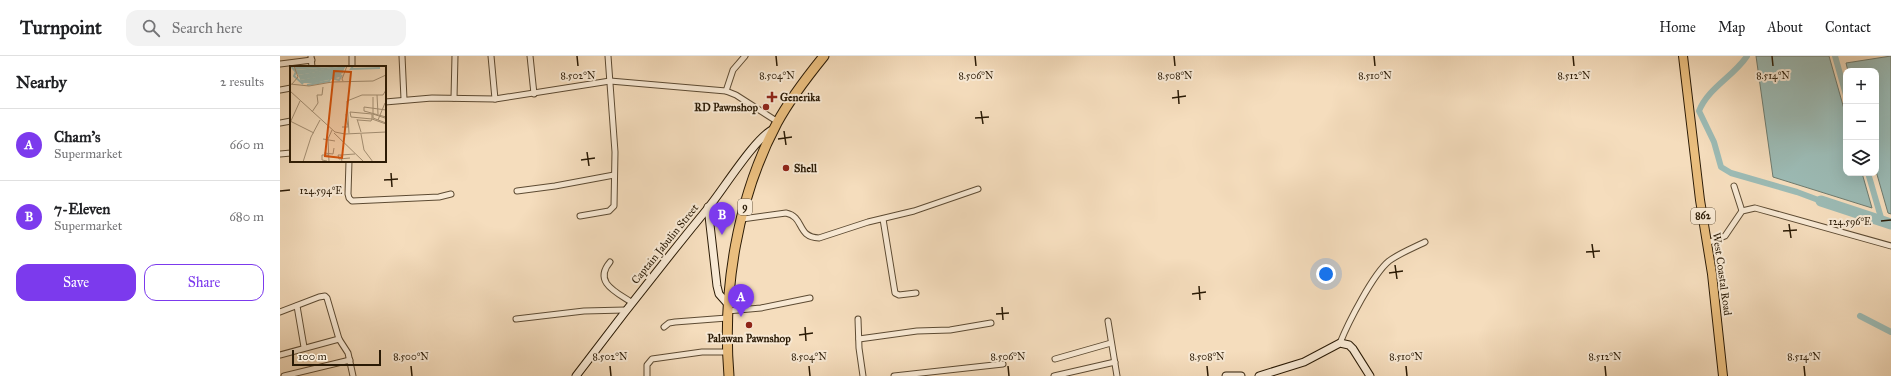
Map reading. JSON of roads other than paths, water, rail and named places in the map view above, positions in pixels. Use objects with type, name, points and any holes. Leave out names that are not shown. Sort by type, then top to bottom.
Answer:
[{"type":"highway","name":"9","points":[[729,376],[727,352],[727,310],[734,258],[742,219],[755,177],[776,126],[824,56]]},
{"type":"main road","name":"West Coastal Road","points":[[1683,56],[1689,115],[1707,243],[1723,376]]},
{"type":"street","points":[[402,56],[404,99]]},
{"type":"street","points":[[454,98],[456,56]]},
{"type":"street","points":[[490,56],[495,99]]},
{"type":"street","points":[[530,56],[534,94]]},
{"type":"street","points":[[580,216],[612,210],[615,200],[608,56]]},
{"type":"street","points":[[726,91],[733,70],[745,56]]},
{"type":"street","points":[[280,64],[312,58]]},
{"type":"street","points":[[386,102],[404,99],[495,99],[610,81],[726,91],[736,95],[776,126]]},
{"type":"street","points":[[280,90],[290,88]]},
{"type":"street","points":[[280,123],[290,121]]},
{"type":"street","name":"Captain Jabulin Street","points":[[576,376],[625,310],[708,208],[761,138],[776,126]]},
{"type":"street","points":[[280,154],[290,153]]},
{"type":"street","points":[[349,162],[348,194],[350,200],[439,197],[451,194]]},
{"type":"street","points":[[517,191],[555,186],[614,175]]},
{"type":"street","points":[[1734,186],[1742,211]]},
{"type":"street","points":[[742,219],[786,213],[792,214],[804,233],[812,238],[819,238],[914,211],[978,189]]},
{"type":"street","points":[[708,208],[717,286],[719,294],[727,310]]},
{"type":"street","points":[[1707,243],[1725,236],[1742,211],[1748,209],[1761,209],[1891,246]]},
{"type":"street","points":[[883,219],[895,292],[899,296],[916,293]]},
{"type":"street","points":[[1259,376],[1304,362],[1340,343],[1354,312],[1382,268],[1396,257],[1425,242]]},
{"type":"street","points":[[610,262],[604,269],[604,278],[610,286],[632,302]]},
{"type":"street","points":[[280,312],[325,296],[327,298],[340,340],[350,360],[353,376]]},
{"type":"street","points":[[664,327],[669,323],[727,310],[761,308],[810,298]]},
{"type":"street","points":[[297,306],[304,347]]},
{"type":"street","points":[[516,318],[584,311],[625,310]]},
{"type":"street","points":[[858,319],[863,376]]},
{"type":"street","points":[[1108,321],[1117,376]]},
{"type":"street","points":[[859,339],[917,332],[950,330],[991,323]]},
{"type":"street","points":[[280,355],[304,347],[340,340]]},
{"type":"street","points":[[1055,358],[1111,343]]},
{"type":"street","points":[[1340,343],[1349,345],[1353,349],[1370,376]]},
{"type":"street","points":[[647,376],[647,365],[652,359],[702,352],[727,352]]},
{"type":"street","points":[[284,376],[350,360]]},
{"type":"street","points":[[1054,376],[1115,362]]},
{"type":"street","points":[[894,376],[1003,364]]},
{"type":"street","points":[[1230,376],[1241,376]]},
{"type":"water","points":[[1756,56],[1829,56],[1843,105],[1843,176],[1863,176],[1872,208],[1773,177]]},
{"type":"water","points":[[1891,56],[1891,214],[1888,213],[1877,176],[1879,176],[1879,68],[1847,68],[1846,63]]},
{"type":"waterway","points":[[1747,56],[1742,63],[1708,96],[1699,111],[1714,142],[1721,167],[1731,173],[1797,192],[1821,201]]},
{"type":"waterway","points":[[1835,56],[1843,84]]},
{"type":"waterway","points":[[1869,176],[1882,221]]},
{"type":"waterway","points":[[1821,201],[1891,224]]},
{"type":"waterway","points":[[1860,316],[1891,332]]},
{"type":"place","name":"Generika","points":[[772,97]]},
{"type":"place","name":"RD Pawnshop","points":[[766,107]]},
{"type":"place","name":"Shell","points":[[786,168]]},
{"type":"place","name":"7-Eleven","points":[[722,235]]},
{"type":"place","name":"Cham's","points":[[741,317]]},
{"type":"place","name":"Palawan Pawnshop","points":[[749,325]]}]
